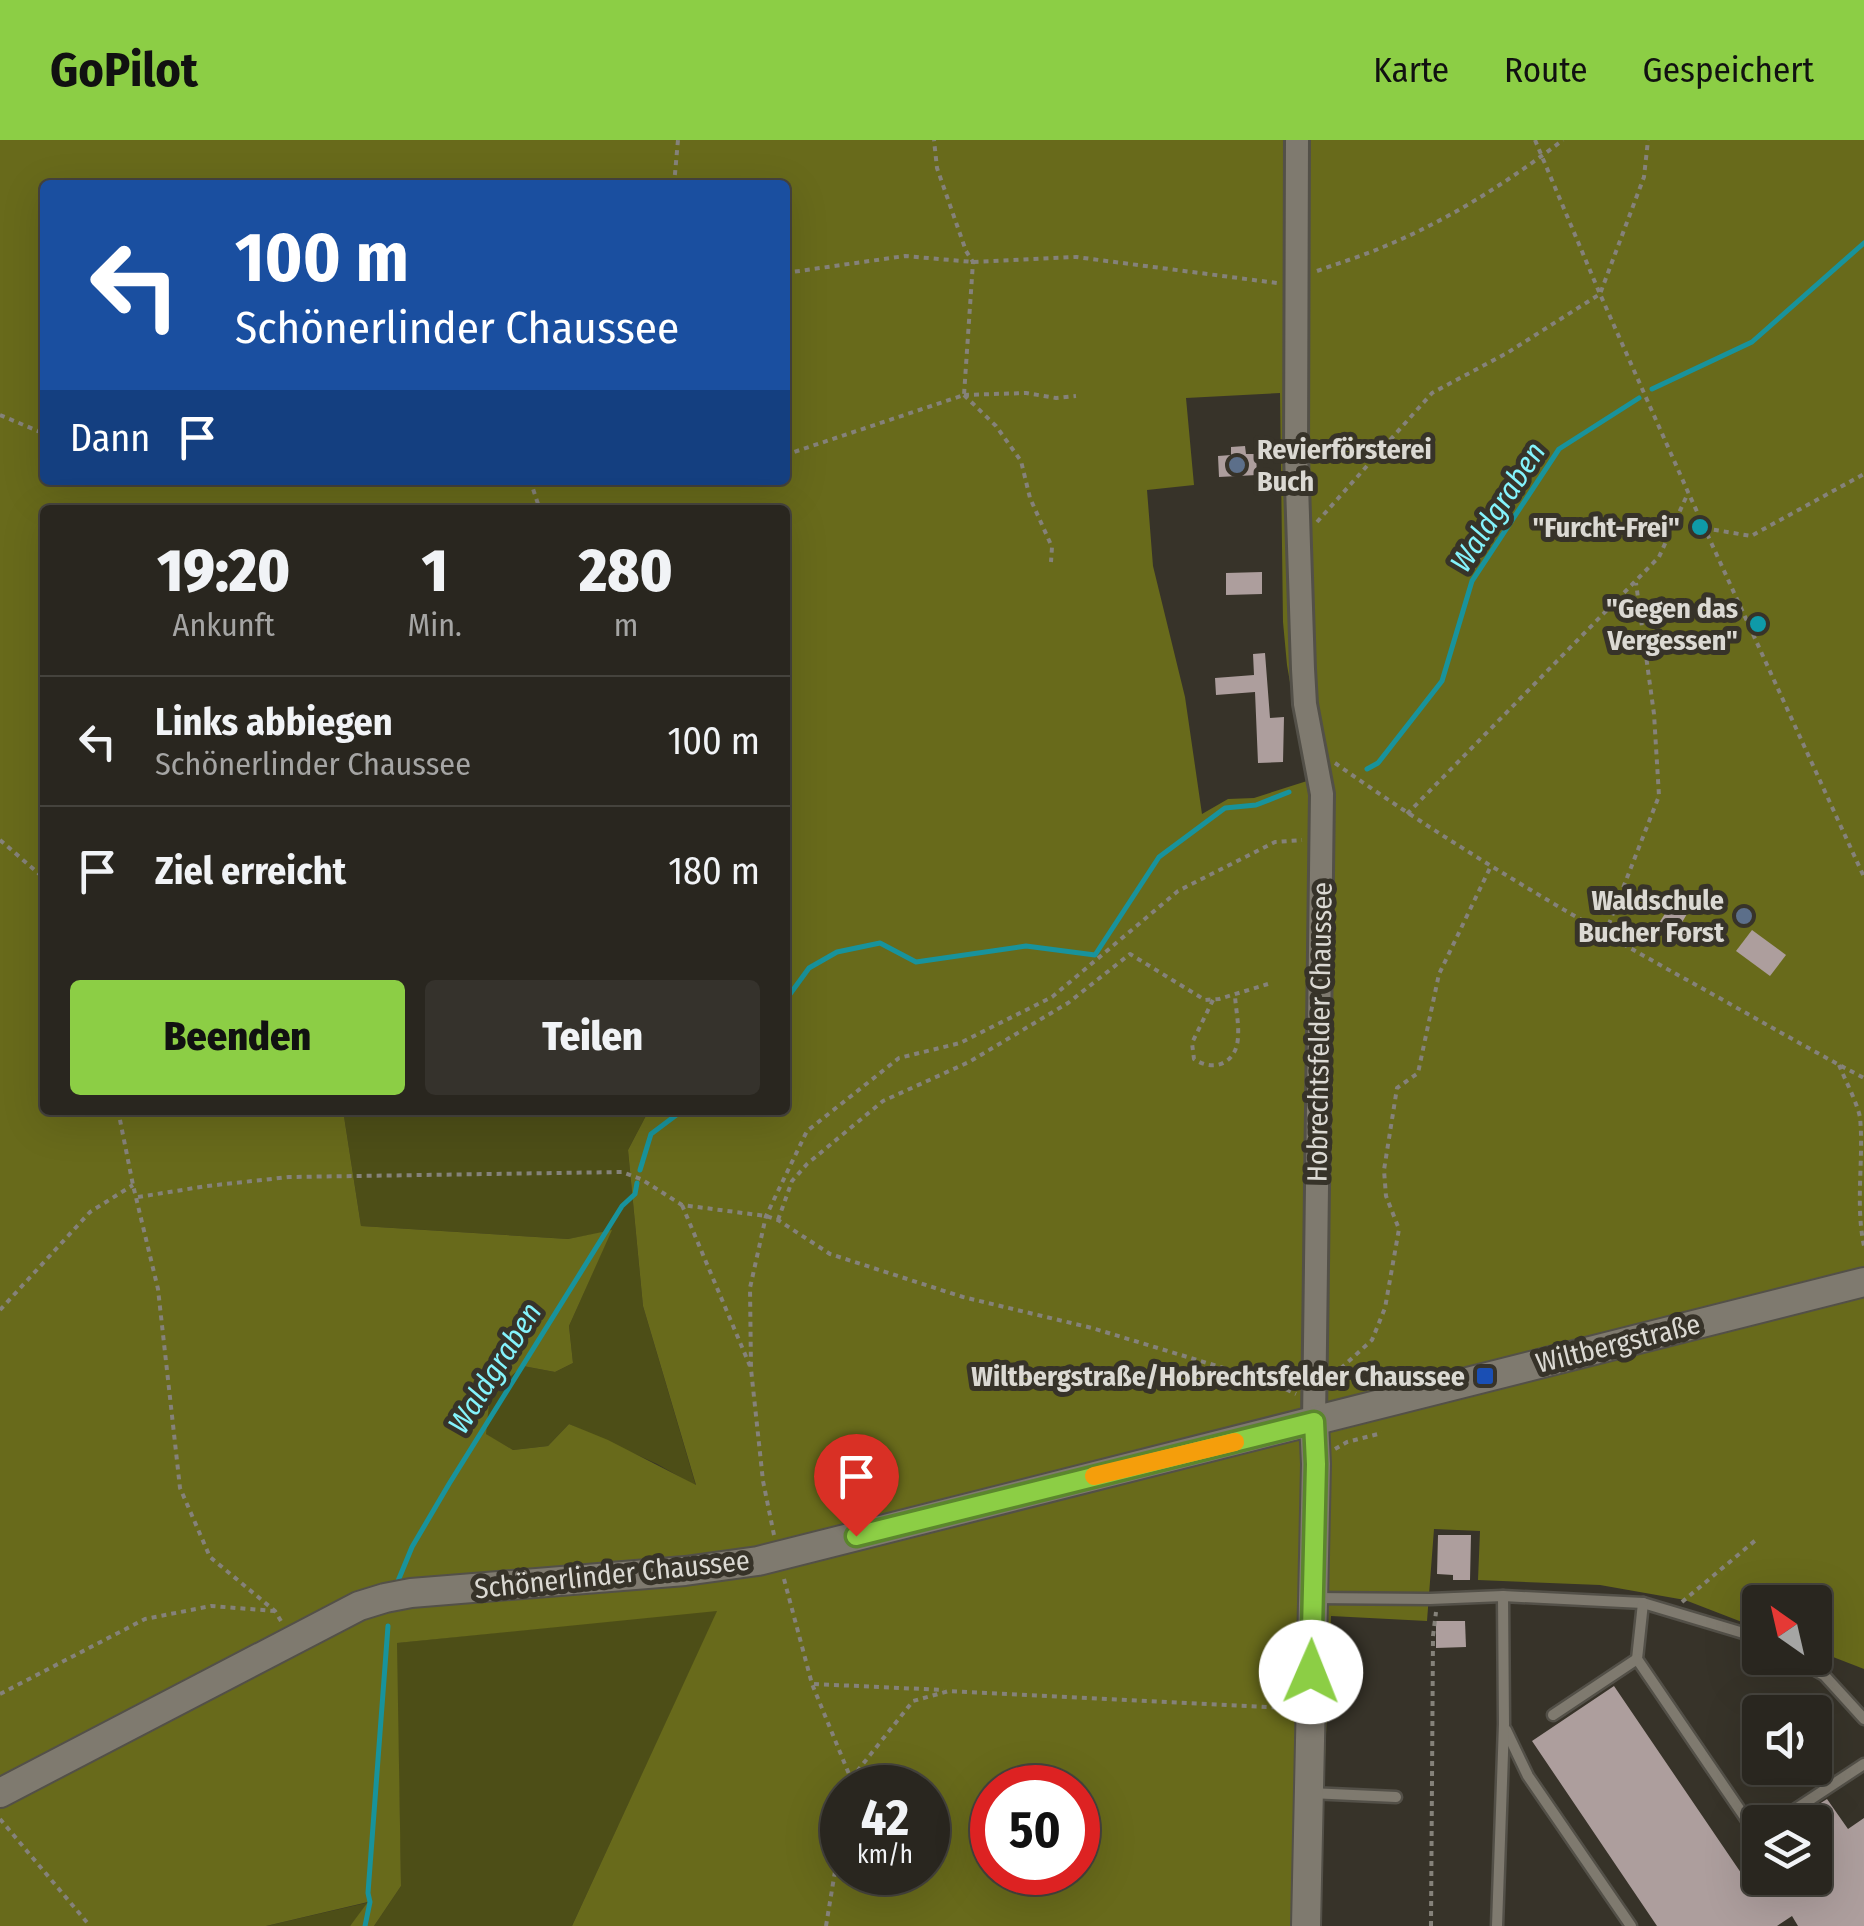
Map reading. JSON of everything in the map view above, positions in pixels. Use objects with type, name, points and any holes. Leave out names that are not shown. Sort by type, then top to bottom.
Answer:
[{"type":"main road","name":"Wiltbergstraße","points":[[1314,1422],[1864,1282]]},
{"type":"main road","name":"Hobrechtsfelder Chaussee","points":[[1306,1926],[1314,1422]]},
{"type":"main road","name":"Schönerlinder Chaussee","points":[[0,1793],[359,1606],[384,1598],[730,1566],[1314,1422]]},
{"type":"street","name":"Hobrechtsfelder Chaussee","points":[[1297,140],[1298,530],[1304,693],[1322,794],[1314,1422]]},
{"type":"lane","points":[[1313,1598],[1503,1596],[1643,1604],[1742,1633]]},
{"type":"lane","points":[[1498,1926],[1503,1596]]},
{"type":"lane","points":[[1643,1604],[1638,1659],[1742,1813]]},
{"type":"lane","points":[[1553,1715],[1638,1659]]},
{"type":"lane","points":[[1824,1675],[1864,1719]]},
{"type":"lane","points":[[1504,1724],[1528,1776],[1630,1926]]},
{"type":"lane","points":[[1802,1805],[1864,1764]]},
{"type":"lane","points":[[1308,1793],[1396,1796]]},
{"type":"path","points":[[674,180],[678,140]]},
{"type":"path","points":[[934,140],[937,168],[966,251],[974,262],[964,395]]},
{"type":"path","points":[[1535,140],[1704,528],[1864,878]]},
{"type":"path","points":[[790,272],[905,256],[974,262],[1076,256],[1295,285],[1317,271],[1383,247],[1446,217],[1563,140]]},
{"type":"path","points":[[1298,530],[1315,525],[1432,393],[1600,294],[1644,177],[1648,140]]},
{"type":"path","points":[[964,395],[996,426],[1021,461],[1030,498],[1052,548],[1051,562]]},
{"type":"path","points":[[790,453],[964,395],[1076,396]]},
{"type":"path","points":[[0,415],[40,432]]},
{"type":"path","points":[[1704,528],[1751,536],[1864,474]]},
{"type":"path","points":[[1407,814],[1659,557],[1688,492]]},
{"type":"path","points":[[1605,934],[1659,796],[1654,714],[1636,583]]},
{"type":"path","points":[[1316,756],[1332,760],[1407,814],[1605,934],[1864,1078]]},
{"type":"path","points":[[845,1765],[812,1684],[778,1556],[763,1481],[750,1369],[750,1288],[766,1216],[807,1131],[900,1058],[960,1044],[1052,998],[1178,891],[1274,842],[1322,838]]},
{"type":"path","points":[[0,840],[40,875]]},
{"type":"path","points":[[1342,1386],[1338,1372],[1372,1340],[1385,1308],[1400,1229],[1386,1196],[1384,1170],[1397,1088],[1418,1073],[1439,974],[1491,867]]},
{"type":"path","points":[[778,1220],[792,1181],[883,1101],[969,1062],[1068,1003],[1130,954],[1205,1000],[1268,984]]},
{"type":"path","points":[[1213,1000],[1192,1043],[1194,1059],[1204,1066],[1220,1066],[1230,1058],[1238,1042],[1235,994]]},
{"type":"path","points":[[1839,1065],[1861,1119],[1860,1205],[1864,1246]]},
{"type":"path","points":[[119,1115],[158,1290],[180,1488],[210,1557],[275,1611],[292,1642]]},
{"type":"path","points":[[138,1197],[289,1176],[622,1172],[642,1178],[682,1204],[778,1220],[830,1254],[963,1297],[1092,1328],[1273,1383],[1300,1396]]},
{"type":"path","points":[[0,1310],[90,1212],[133,1186]]},
{"type":"path","points":[[682,1204],[750,1369]]},
{"type":"path","points":[[1315,1452],[1340,1448],[1347,1442],[1382,1432]]},
{"type":"path","points":[[1685,1600],[1757,1539]]},
{"type":"path","points":[[1430,1926],[1433,1636],[1437,1599]]},
{"type":"path","points":[[0,1694],[145,1620],[211,1606],[275,1611]]},
{"type":"path","points":[[812,1684],[1310,1709]]},
{"type":"path","points":[[862,1765],[913,1701],[949,1690]]},
{"type":"path","points":[[0,1819],[90,1926]]},
{"type":"path","points":[[826,1926],[831,1895]]},
{"type":"shaded area","points":[[0,140],[1864,140],[1864,1669],[1832,1657],[1832,1585],[1742,1585],[1742,1622],[1685,1600],[1600,1585],[1478,1580],[1480,1531],[1434,1529],[1427,1621],[1331,1616],[1318,1926],[572,1926],[717,1611],[397,1643],[401,1886],[374,1926],[350,1926],[368,1902],[266,1926],[0,1926]],"holes":[[[1280,393],[1283,622],[1307,781],[1254,798],[1228,799],[1202,814],[1185,697],[1153,566],[1147,490],[1194,485],[1186,398]]]},
{"type":"shaded area","points":[[344,1115],[646,1115],[628,1150],[643,1306],[696,1486],[569,1424],[548,1446],[513,1450],[485,1434],[490,1394],[523,1366],[555,1372],[573,1363],[569,1326],[611,1231],[568,1239],[361,1226]]},
{"type":"shaded area","points":[[718,1610],[572,1926],[374,1926],[401,1886],[396,1643]]},
{"type":"shaded area","points":[[370,1902],[350,1926],[266,1926]]},
{"type":"building","name":"Revierförsterei Buch","points":[[1245,446],[1246,454],[1256,454],[1257,475],[1219,477],[1218,456],[1231,455],[1231,447]]},
{"type":"building","points":[[1262,572],[1262,594],[1226,595],[1226,573]]},
{"type":"building","points":[[1265,653],[1270,718],[1284,717],[1283,762],[1258,763],[1255,692],[1216,695],[1215,678],[1254,675],[1253,654]]},
{"type":"building","points":[[1671,904],[1687,914],[1681,924],[1692,931],[1684,944],[1656,928]]},
{"type":"building","name":"Waldschule Bucher Forst","points":[[1752,930],[1786,955],[1770,976],[1736,951]]},
{"type":"building","points":[[1438,1535],[1471,1535],[1470,1580],[1453,1580],[1453,1575],[1437,1574]]},
{"type":"building","points":[[1436,1621],[1465,1621],[1466,1647],[1436,1648]]},
{"type":"building","points":[[1614,1686],[1742,1874],[1742,1895],[1832,1895],[1832,1806],[1848,1829],[1864,1818],[1864,1926],[1798,1926],[1792,1916],[1777,1926],[1657,1926],[1532,1741]]},
{"type":"waterway","name":"Waldgraben","points":[[1652,389],[1752,342],[1864,243]]},
{"type":"waterway","name":"Waldgraben","points":[[1367,769],[1378,763],[1442,681],[1472,581],[1559,449],[1639,398]]},
{"type":"waterway","name":"Waldgraben","points":[[790,994],[809,968],[837,952],[880,943],[916,962],[1026,946],[1095,955],[1159,857],[1225,808],[1256,805],[1289,792]]},
{"type":"waterway","name":"Waldgraben","points":[[640,1170],[651,1134],[676,1115]]},
{"type":"waterway","name":"Waldgraben","points":[[398,1581],[412,1547],[449,1484],[622,1206],[635,1194],[637,1183]]},
{"type":"waterway","name":"Waldgraben","points":[[365,1926],[370,1902],[388,1626]]},
{"type":"slow traffic","points":[[1094,1476],[1235,1442]]},
{"type":"place","name":"Revierförsterei Buch","points":[[1237,465]]},
{"type":"place","name":"\"Furcht-Frei\"","points":[[1700,527]]},
{"type":"place","name":"\"Gegen das Vergessen\"","points":[[1758,624]]},
{"type":"place","name":"Waldschule Bucher Forst","points":[[1744,916]]},
{"type":"place","name":"Wiltbergstraße/Hobrechtsfelder Chaussee","points":[[1485,1376]]},
{"type":"route","points":[[856,1536],[1314,1422],[1311,1672]]}]
